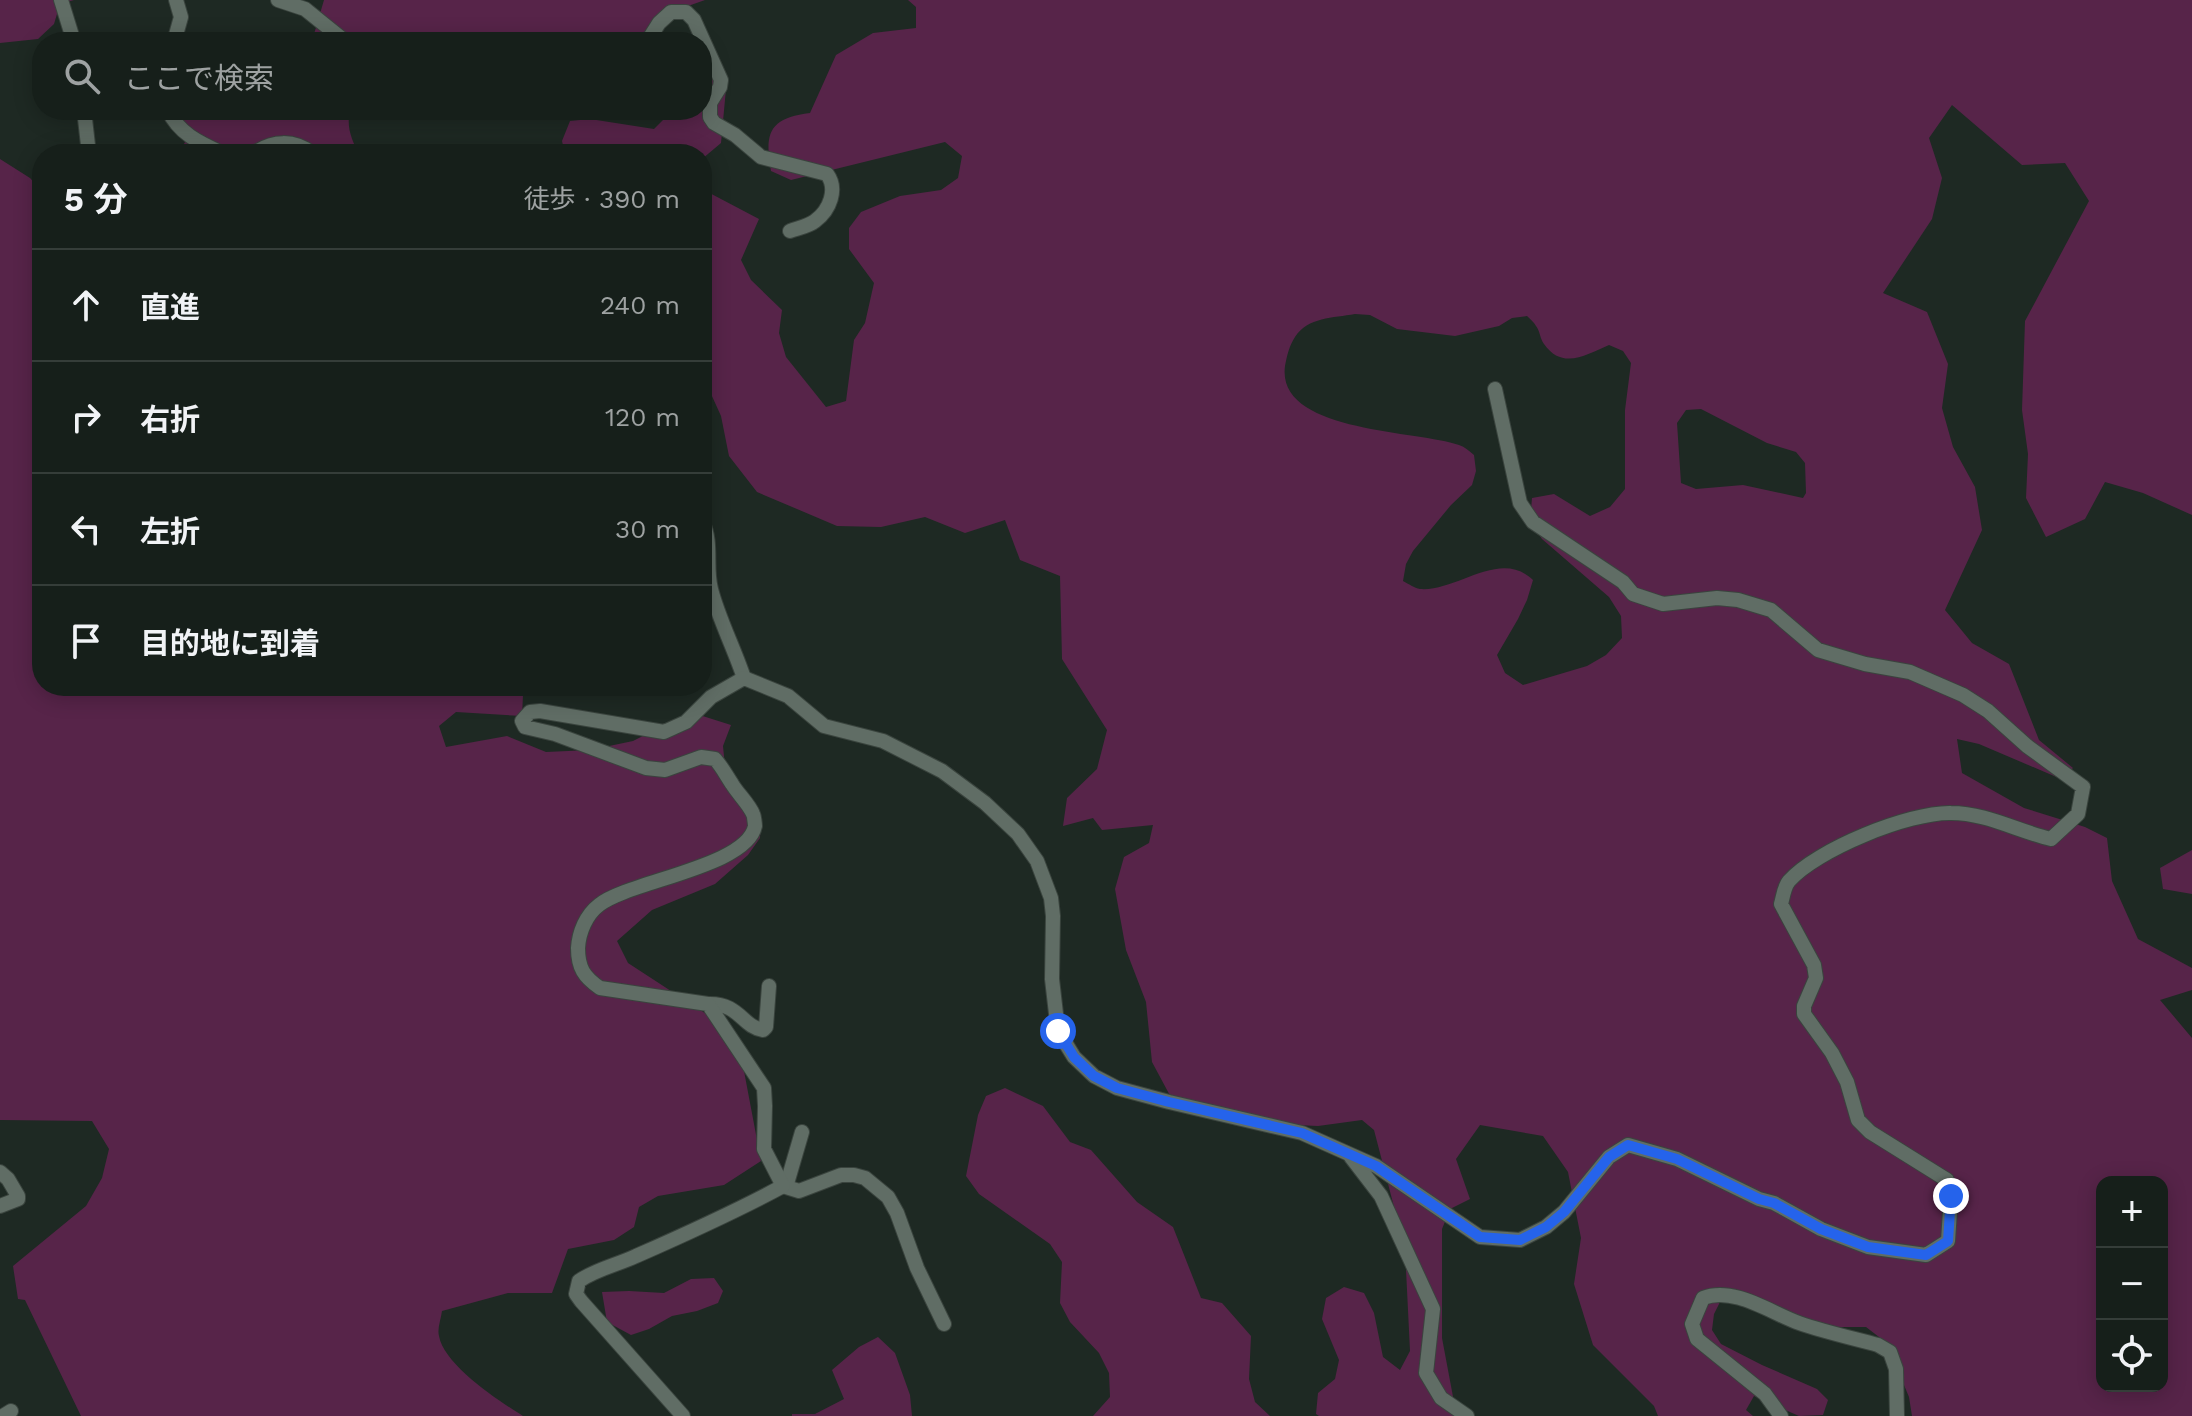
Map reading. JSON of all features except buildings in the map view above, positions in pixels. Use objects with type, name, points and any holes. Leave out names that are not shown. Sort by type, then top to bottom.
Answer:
[{"type":"street","points":[[61,0],[71,32]]},
{"type":"street","points":[[176,0],[181,17],[177,32]]},
{"type":"street","points":[[278,0],[305,9],[334,32]]},
{"type":"street","points":[[653,32],[671,12],[686,12],[699,32]]},
{"type":"street","points":[[712,60],[721,80],[712,100]]},
{"type":"street","points":[[85,120],[88,144]]},
{"type":"street","points":[[172,120],[203,144]]},
{"type":"street","points":[[712,120],[761,157],[827,174],[833,181],[832,197],[815,222],[790,231]]},
{"type":"street","points":[[712,593],[744,678],[788,696],[824,726],[883,741],[942,771],[985,803],[1018,834],[1037,861],[1051,898],[1052,979],[1058,1031],[1074,1057],[1094,1076],[1117,1088],[1302,1133],[1376,1166],[1480,1237],[1520,1240],[1546,1227],[1564,1212],[1609,1157],[1628,1145],[1677,1159],[1759,1199],[1774,1203],[1821,1229],[1868,1247],[1926,1255],[1948,1241],[1951,1196],[1947,1180],[1870,1132],[1858,1120],[1847,1082],[1832,1053],[1804,1014],[1804,1006],[1816,978],[1814,965],[1781,904],[1787,882],[1811,862],[1872,831],[1921,815],[1951,813],[1989,818],[2051,839],[2078,814],[2083,787],[2027,746],[1988,711],[1963,695],[1910,672],[1865,664],[1818,650],[1771,610],[1738,600],[1717,598],[1663,604],[1633,594],[1623,582],[1533,522],[1520,503],[1495,389]]},
{"type":"street","points":[[744,678],[711,697],[686,722],[664,732],[540,711],[530,712],[522,721],[525,727],[555,734],[646,768],[665,770],[701,757],[715,759],[754,815],[755,827],[736,849],[699,867],[616,895],[597,906],[579,931],[578,958],[581,972],[589,981],[600,988],[731,1008],[753,1027],[763,1030],[766,1027],[769,986]]},
{"type":"street","points":[[708,1004],[764,1088],[764,1149],[783,1186],[799,1191],[841,1175],[854,1175],[865,1178],[888,1197],[944,1324]]},
{"type":"street","points":[[683,1416],[581,1301],[576,1294],[579,1281],[588,1274],[616,1266],[739,1210],[783,1186],[788,1180],[802,1132]]},
{"type":"street","points":[[1348,1154],[1381,1196],[1433,1309],[1426,1373],[1441,1398],[1467,1416]]},
{"type":"street","points":[[0,1172],[8,1179],[18,1199],[0,1206]]},
{"type":"street","points":[[1781,1416],[1765,1394],[1697,1339],[1692,1324],[1703,1298],[1714,1294],[1736,1297],[1801,1324],[1878,1345],[1890,1352],[1896,1369],[1897,1416]]},
{"type":"shaded area","points":[[0,0],[74,0],[60,4],[54,24],[45,32],[32,32],[32,40],[0,43]]},
{"type":"shaded area","points":[[324,0],[705,0],[657,17],[647,32],[315,32]]},
{"type":"shaded area","points":[[908,0],[2192,0],[2192,515],[2143,493],[2105,482],[2085,519],[2046,537],[2026,498],[2028,454],[2022,410],[2025,321],[2089,201],[2065,163],[2022,165],[1952,105],[1929,138],[1942,178],[1932,219],[1883,293],[1927,312],[1948,364],[1942,408],[1953,447],[1975,487],[1982,530],[1945,610],[1972,643],[2009,664],[2039,740],[2073,768],[2061,779],[1979,744],[1957,739],[1962,773],[2024,808],[2085,827],[2107,838],[2112,881],[2138,939],[2192,968],[2192,990],[2160,1000],[2192,1038],[2192,1416],[1912,1416],[1909,1397],[1889,1349],[1866,1327],[1836,1327],[1806,1322],[1749,1293],[1733,1291],[1721,1300],[1714,1314],[1712,1330],[1721,1344],[1817,1389],[1828,1400],[1823,1415],[1799,1416],[1754,1396],[1746,1410],[1753,1416],[1658,1416],[1654,1406],[1593,1345],[1574,1284],[1581,1238],[1568,1172],[1543,1136],[1480,1125],[1456,1159],[1470,1199],[1450,1209],[1442,1229],[1442,1338],[1454,1402],[1465,1416],[1316,1414],[1318,1393],[1335,1379],[1339,1360],[1322,1319],[1326,1298],[1344,1287],[1364,1293],[1374,1313],[1383,1357],[1400,1370],[1410,1351],[1405,1249],[1374,1130],[1362,1120],[1318,1126],[1274,1124],[1174,1103],[1152,1062],[1146,1002],[1126,950],[1115,889],[1124,857],[1149,843],[1153,825],[1102,830],[1093,818],[1063,826],[1067,798],[1097,769],[1107,730],[1062,659],[1060,576],[1020,560],[1005,520],[965,533],[925,517],[881,527],[837,526],[757,492],[729,456],[721,416],[712,396],[712,194],[759,219],[741,260],[751,280],[782,310],[779,333],[786,357],[826,407],[846,401],[854,340],[865,323],[874,283],[849,249],[849,228],[861,212],[900,196],[941,190],[958,178],[962,156],[945,142],[791,180],[771,171],[769,146],[773,129],[786,119],[810,113],[836,55],[873,33],[916,28],[916,7]],"holes":[[[1355,314],[1370,315],[1397,329],[1455,336],[1527,316],[1544,344],[1559,357],[1584,356],[1609,345],[1623,351],[1631,363],[1625,410],[1625,489],[1610,507],[1590,516],[1554,494],[1532,498],[1530,521],[1542,539],[1609,597],[1621,616],[1622,638],[1606,655],[1587,666],[1523,685],[1505,673],[1497,655],[1518,619],[1533,580],[1520,571],[1507,568],[1434,588],[1418,588],[1403,581],[1406,564],[1413,551],[1472,485],[1476,471],[1474,455],[1461,446],[1439,440],[1353,425],[1325,416],[1302,404],[1288,388],[1285,366],[1291,344],[1300,330],[1322,320]],[[1701,409],[1767,443],[1796,452],[1805,463],[1806,493],[1803,498],[1743,485],[1696,489],[1681,483],[1677,423],[1686,410]]]},
{"type":"shaded area","points":[[712,52],[727,78],[721,143],[712,151],[712,144],[563,144],[562,141],[570,121],[596,120],[654,129],[663,120],[712,120]]},
{"type":"shaded area","points":[[183,120],[349,120],[355,144],[184,144],[188,136]]},
{"type":"shaded area","points":[[0,159],[32,180],[32,696],[523,696],[522,716],[456,712],[439,726],[446,747],[507,736],[546,752],[590,750],[633,741],[690,712],[731,725],[723,746],[727,787],[761,815],[760,838],[748,855],[715,884],[652,910],[617,941],[628,963],[737,1034],[761,1161],[724,1185],[658,1196],[639,1207],[634,1227],[614,1240],[568,1249],[552,1293],[508,1293],[442,1311],[439,1336],[451,1359],[474,1381],[523,1416],[81,1416],[25,1300],[18,1299],[13,1266],[86,1206],[102,1178],[109,1149],[92,1121],[0,1120]]},
{"type":"shaded area","points":[[2192,850],[2192,894],[2163,889],[2160,868]]},
{"type":"shaded area","points":[[1005,1088],[1043,1106],[1070,1142],[1091,1150],[1137,1202],[1173,1227],[1201,1298],[1222,1303],[1251,1336],[1249,1379],[1255,1402],[1270,1416],[1093,1416],[1110,1397],[1109,1373],[1099,1353],[1070,1322],[1060,1303],[1062,1262],[1050,1244],[979,1194],[966,1176],[978,1115],[986,1096]]},
{"type":"shaded area","points":[[714,1278],[723,1291],[718,1303],[672,1316],[631,1335],[607,1322],[602,1292],[664,1293],[691,1279]]},
{"type":"shaded area","points":[[878,1337],[895,1353],[910,1395],[912,1416],[792,1416],[815,1414],[844,1399],[832,1370],[859,1347]]},
{"type":"route","points":[[1058,1031],[1074,1057],[1094,1076],[1117,1088],[1302,1133],[1376,1166],[1480,1237],[1520,1240],[1546,1227],[1564,1212],[1609,1157],[1628,1145],[1677,1159],[1759,1199],[1774,1203],[1821,1229],[1868,1247],[1926,1255],[1948,1241],[1951,1196]]}]
